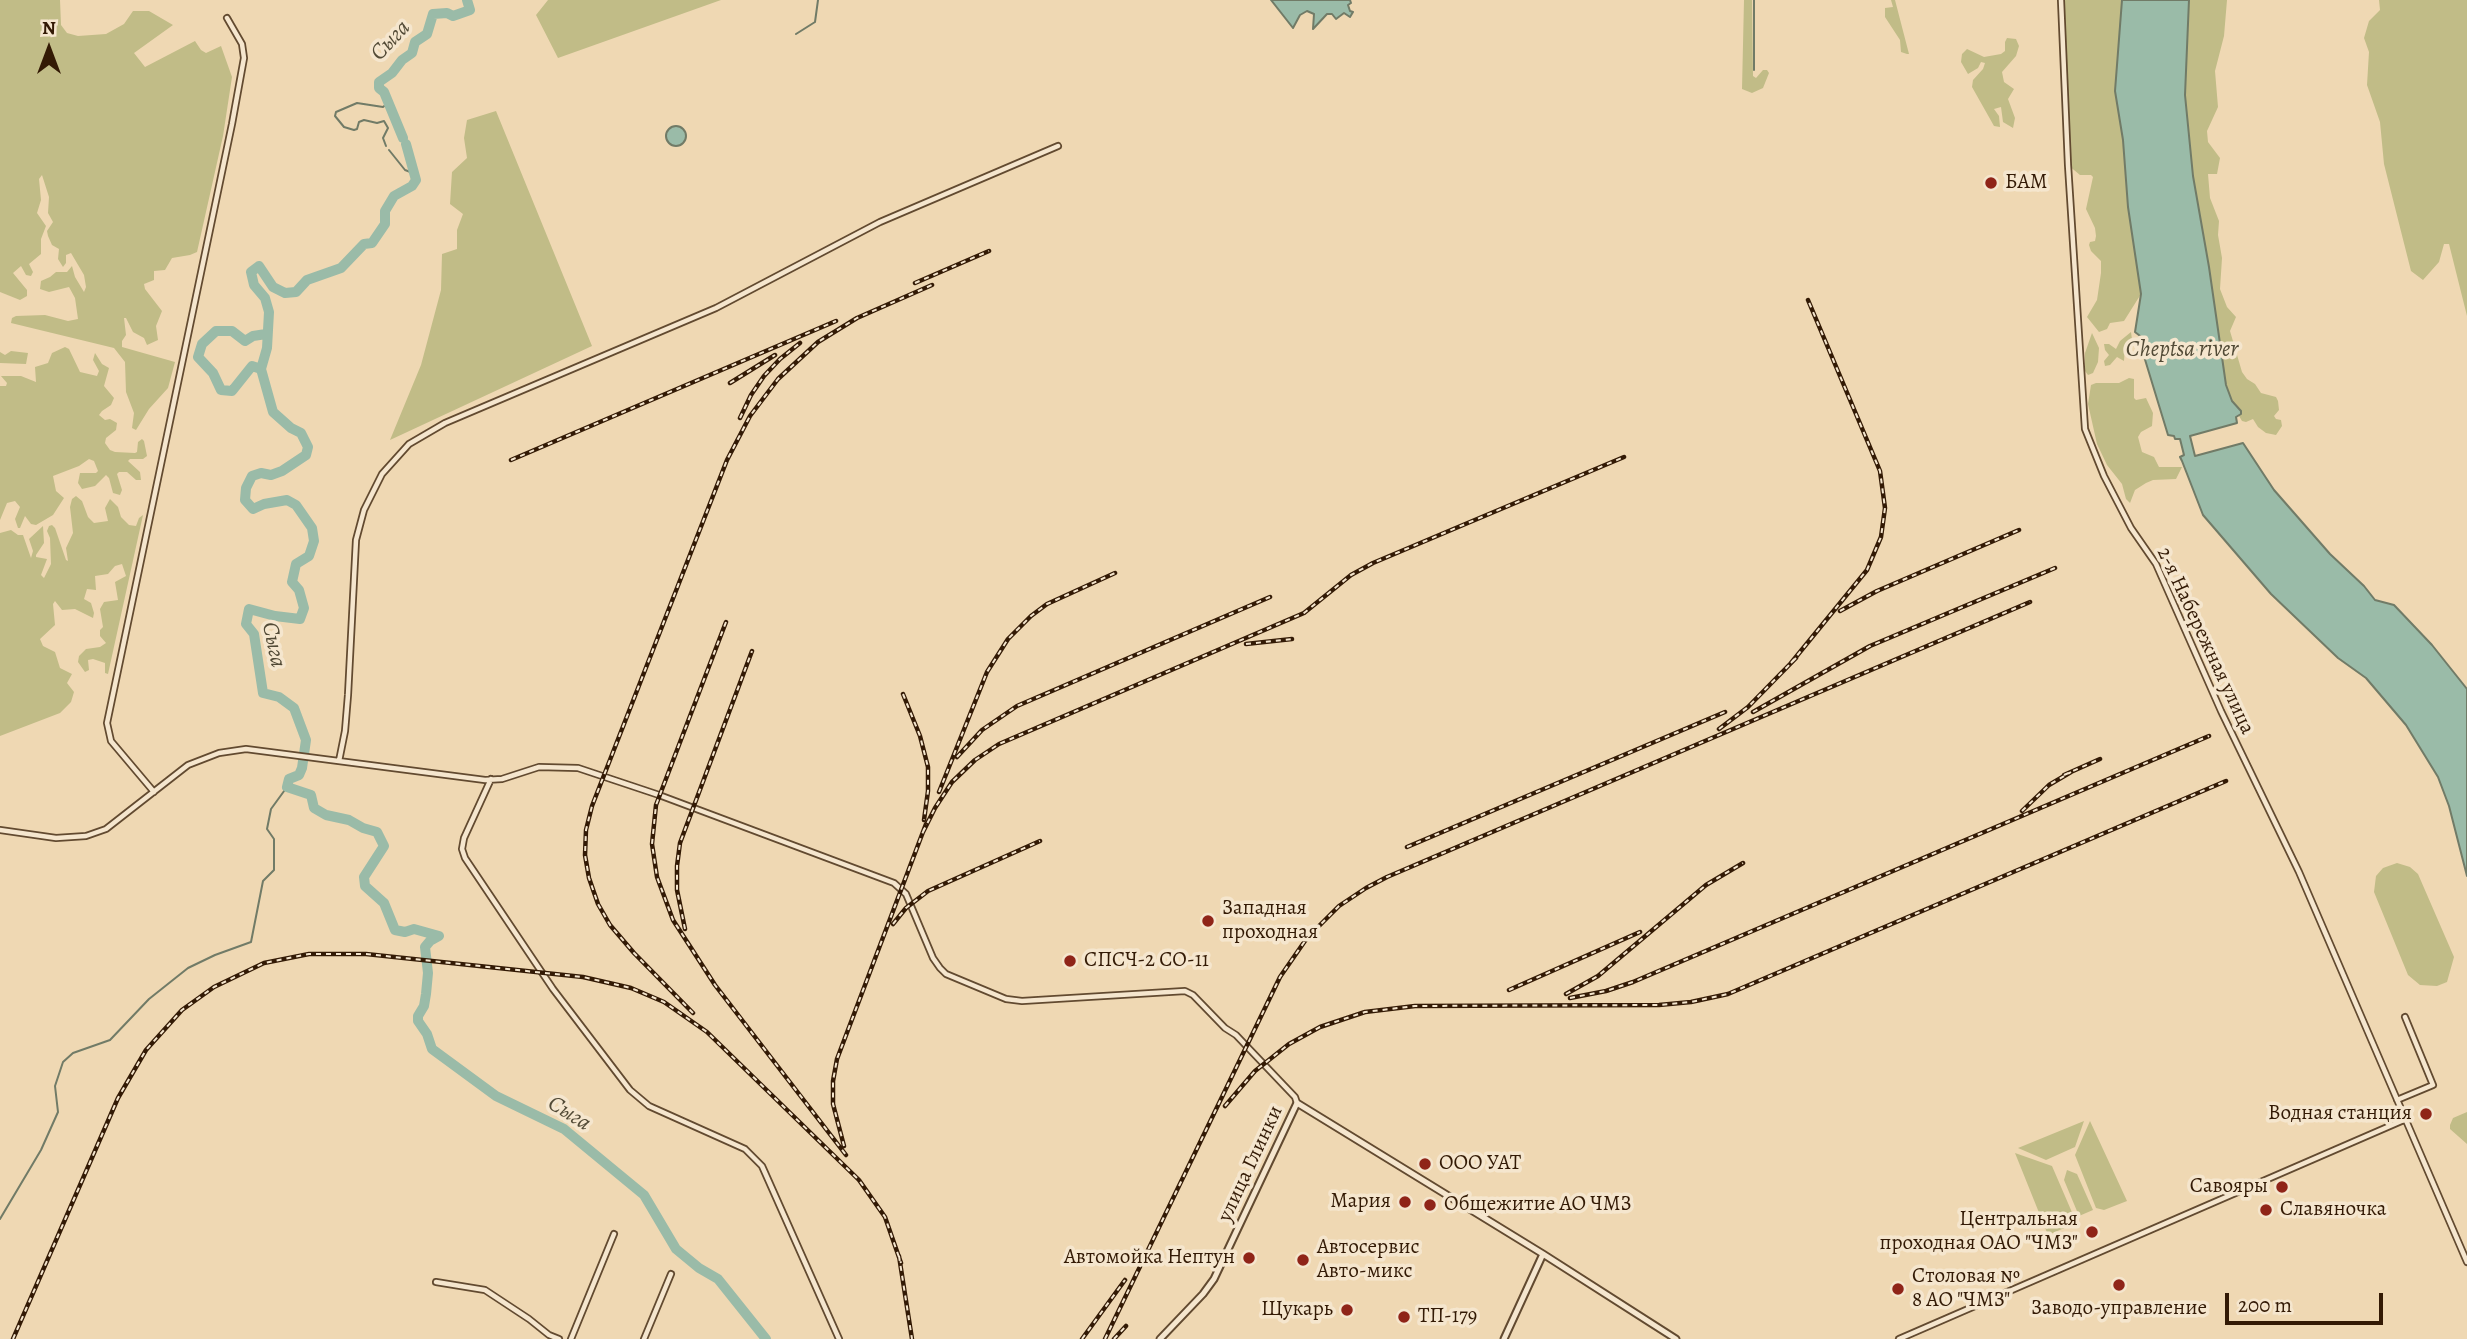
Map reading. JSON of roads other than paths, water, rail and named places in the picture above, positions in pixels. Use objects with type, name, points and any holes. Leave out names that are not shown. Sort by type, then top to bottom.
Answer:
[{"type":"street","name":"2-я Набережная улица","points":[[2061,0],[2068,165],[2085,429],[2104,476],[2131,528],[2156,564],[2221,711],[2298,872],[2467,1262]]},
{"type":"street","points":[[154,792],[111,741],[107,723],[244,58],[242,44],[228,18]]},
{"type":"street","points":[[339,761],[348,695],[356,540],[364,510],[382,474],[410,444],[444,423],[716,308],[880,222],[1058,146]]},
{"type":"street","points":[[0,830],[57,838],[86,836],[107,829],[188,765],[219,753],[246,749],[491,779],[502,779],[539,767],[579,768],[659,795],[902,888],[940,968],[946,974],[1006,999],[1022,1001],[1185,991],[1193,995],[1225,1028],[1236,1035],[1295,1097],[1297,1103],[1544,1254],[1676,1339]]},
{"type":"street","points":[[491,779],[464,838],[462,849],[465,858],[554,989],[630,1090],[649,1106],[745,1149],[762,1166],[839,1339]]},
{"type":"street","points":[[2397,1100],[2433,1084],[2405,1017]]},
{"type":"street","name":"улица Глинки","points":[[1160,1339],[1214,1279],[1297,1103]]},
{"type":"street","points":[[1899,1339],[2406,1119]]},
{"type":"street","points":[[571,1339],[614,1234]]},
{"type":"street","points":[[1504,1339],[1544,1254]]},
{"type":"street","points":[[644,1339],[671,1274]]},
{"type":"street","points":[[436,1282],[485,1290],[549,1335],[559,1339]]},
{"type":"water","points":[[1271,0],[1350,0],[1348,5],[1353,12],[1350,17],[1344,13],[1336,19],[1332,14],[1327,14],[1313,29],[1314,14],[1307,11],[1300,15],[1293,28]]},
{"type":"water","name":"Cheptsa river","points":[[2122,0],[2189,0],[2185,95],[2193,176],[2226,385],[2232,401],[2241,411],[2236,417],[2237,423],[2190,436],[2195,456],[2243,443],[2274,490],[2330,554],[2375,600],[2394,605],[2432,645],[2467,689],[2467,876],[2449,806],[2438,777],[2406,725],[2366,678],[2338,658],[2271,594],[2203,515],[2180,457],[2184,455],[2180,439],[2168,435],[2143,353],[2144,339],[2135,332],[2141,294],[2115,91]]},
{"type":"water","points":[[676,126],[683,129],[686,136],[683,143],[676,146],[669,143],[666,136],[669,129]]},
{"type":"waterway","name":"Сыга","points":[[403,138],[384,92],[379,88],[379,82],[412,53],[415,42],[427,34],[433,14],[447,13],[453,16],[470,10],[467,0]]},
{"type":"waterway","points":[[796,34],[815,22],[818,0]]},
{"type":"waterway","points":[[1754,0],[1754,70]]},
{"type":"waterway","points":[[386,146],[383,138],[388,128],[384,121],[377,123],[364,120],[359,122],[354,130],[344,127],[335,116],[336,112],[357,103],[383,107],[388,103]]},
{"type":"waterway","name":"Сыга","points":[[406,144],[416,180],[412,186],[394,196],[385,211],[385,224],[372,243],[364,244],[341,268],[307,280],[296,292],[285,293],[273,287],[259,266],[251,272],[254,285],[265,298],[269,312],[267,348],[261,369],[273,412],[301,433],[308,447],[306,455],[282,471],[271,475],[261,473],[252,476],[246,488],[245,500],[253,509],[287,500],[296,505],[312,528],[314,541],[309,556],[296,564],[292,582],[299,590],[304,608],[300,619],[249,609],[246,624],[254,634],[263,693],[279,697],[294,708],[306,740],[302,768],[299,775],[289,779],[287,787],[311,795],[314,808],[326,815],[349,820],[377,832],[384,846],[364,877],[365,886],[384,903],[395,930],[405,932],[414,929],[439,936],[425,947],[428,973],[426,994],[424,1006],[418,1016],[432,1049],[496,1096],[564,1129],[644,1195],[676,1249],[718,1279],[766,1339]]},
{"type":"waterway","points":[[389,150],[405,170],[413,173]]},
{"type":"waterway","points":[[261,369],[252,366],[232,391],[221,390],[213,373],[198,357],[202,344],[216,331],[232,331],[245,341],[253,336],[266,334]]},
{"type":"waterway","points":[[0,1219],[41,1150],[58,1112],[55,1086],[63,1062],[73,1053],[110,1040],[149,999],[188,968],[251,942],[263,881],[274,870],[274,839],[267,829],[271,809],[287,787]]},
{"type":"railway","points":[[915,283],[989,251]]},
{"type":"railway","points":[[693,1013],[634,953],[610,925],[598,904],[585,855],[586,830],[592,806],[727,460],[750,416],[778,379],[818,342],[857,318],[932,285]]},
{"type":"railway","points":[[1791,663],[1867,570],[1881,537],[1885,508],[1880,471],[1808,300]]},
{"type":"railway","points":[[511,460],[836,321]]},
{"type":"railway","points":[[740,418],[764,376],[800,343]]},
{"type":"railway","points":[[730,383],[775,355]]},
{"type":"railway","points":[[923,832],[952,782],[975,760],[999,744],[1304,613],[1351,575],[1373,563],[1624,457]]},
{"type":"railway","points":[[1840,611],[1877,591],[2019,530]]},
{"type":"railway","points":[[1753,712],[1870,646],[2055,568]]},
{"type":"railway","points":[[939,792],[987,672],[1008,639],[1047,604],[1115,573]]},
{"type":"railway","points":[[957,757],[982,730],[1017,706],[1270,597]]},
{"type":"railway","points":[[1105,1339],[1280,977],[1307,938],[1339,906],[1387,877],[2030,602]]},
{"type":"railway","points":[[726,622],[656,805],[652,844],[657,877],[673,920],[715,985],[846,1155]]},
{"type":"railway","points":[[1246,644],[1292,639]]},
{"type":"railway","points":[[685,929],[677,890],[680,843],[752,651]]},
{"type":"railway","points":[[1719,729],[1748,707],[1796,658]]},
{"type":"railway","points":[[903,694],[920,736],[928,767],[924,820]]},
{"type":"railway","points":[[1407,847],[1725,712]]},
{"type":"railway","points":[[1570,998],[1633,982],[2209,736]]},
{"type":"railway","points":[[2064,775],[2100,759]]},
{"type":"railway","points":[[2022,811],[2049,785],[2071,772]]},
{"type":"railway","points":[[1225,1106],[1255,1071],[1289,1044],[1320,1027],[1365,1012],[1415,1006],[1659,1005],[1728,994],[2226,781]]},
{"type":"railway","points":[[844,1146],[833,1104],[837,1059],[926,824]]},
{"type":"railway","points":[[893,924],[906,908],[928,891],[1040,841]]},
{"type":"railway","points":[[1566,994],[1598,976],[1706,885],[1743,863]]},
{"type":"railway","points":[[1509,990],[1640,932]]},
{"type":"railway","points":[[13,1339],[118,1098],[146,1050],[182,1010],[214,987],[264,963],[309,954],[366,954],[583,977],[631,988],[664,1002],[707,1032],[859,1180],[885,1217],[901,1263]]},
{"type":"railway","points":[[899,1256],[912,1339]]},
{"type":"railway","points":[[1082,1339],[1125,1280]]},
{"type":"railway","points":[[1114,1339],[1126,1326]]},
{"type":"place","name":"БАМ","points":[[1991,183]]},
{"type":"place","name":"Западная проходная","points":[[1208,921]]},
{"type":"place","name":"СПСЧ-2 СО-11","points":[[1070,961]]},
{"type":"place","name":"Водная станция","points":[[2426,1114]]},
{"type":"place","name":"ООО УАТ","points":[[1425,1164]]},
{"type":"place","name":"Савояры","points":[[2282,1187]]},
{"type":"place","name":"Мария","points":[[1405,1202]]},
{"type":"place","name":"Общежитие АО ЧМЗ","points":[[1430,1205]]},
{"type":"place","name":"Славяночка","points":[[2266,1210]]},
{"type":"place","name":"Центральная проходная ОАО \"ЧМЗ\"","points":[[2092,1232]]},
{"type":"place","name":"Автомойка Нептун","points":[[1249,1258]]},
{"type":"place","name":"Автосервис Авто-микс","points":[[1303,1260]]},
{"type":"place","name":"Заводо-управление","points":[[2119,1285]]},
{"type":"place","name":"Столовая № 8 АО \"ЧМЗ\"","points":[[1898,1289]]},
{"type":"place","name":"Щукарь","points":[[1347,1310]]},
{"type":"place","name":"ТП-179","points":[[1404,1317]]}]
